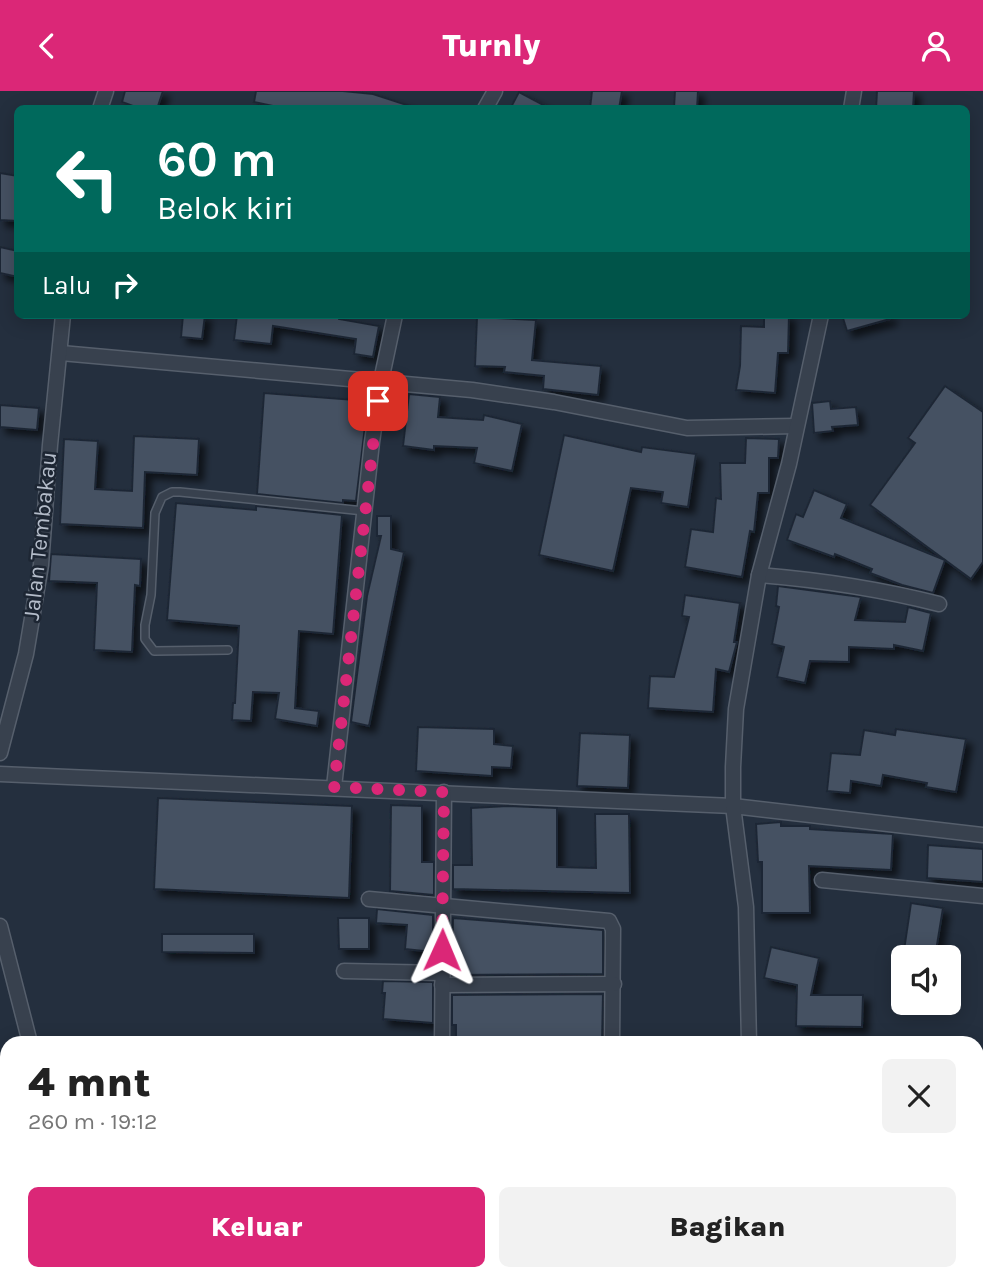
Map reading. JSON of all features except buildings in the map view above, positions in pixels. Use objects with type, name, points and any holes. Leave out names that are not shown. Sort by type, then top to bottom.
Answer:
[{"type":"street","name":"Jalan Tembakau","points":[[0,753],[26,654],[41,565],[63,319]]},
{"type":"street","points":[[334,787],[381,381],[394,319]]},
{"type":"street","points":[[749,1036],[746,907],[733,806],[736,709],[760,575],[820,319]]},
{"type":"street","points":[[61,353],[472,390],[541,400],[687,428],[796,426]]},
{"type":"street","points":[[760,575],[809,579],[892,592],[939,604]]},
{"type":"street","points":[[0,774],[733,806],[983,835]]},
{"type":"street","points":[[442,1036],[444,792]]},
{"type":"street","points":[[822,880],[983,896]]},
{"type":"street","points":[[369,899],[606,919],[613,929],[612,1036]]},
{"type":"street","points":[[0,926],[28,1036]]},
{"type":"street","points":[[344,971],[442,979],[614,984]]},
{"type":"lane","points":[[228,650],[154,651],[145,639],[153,565],[155,513],[162,497],[172,492],[180,492],[365,512]]},
{"type":"route","points":[[378,401],[334,787],[444,792],[442,950]]}]
